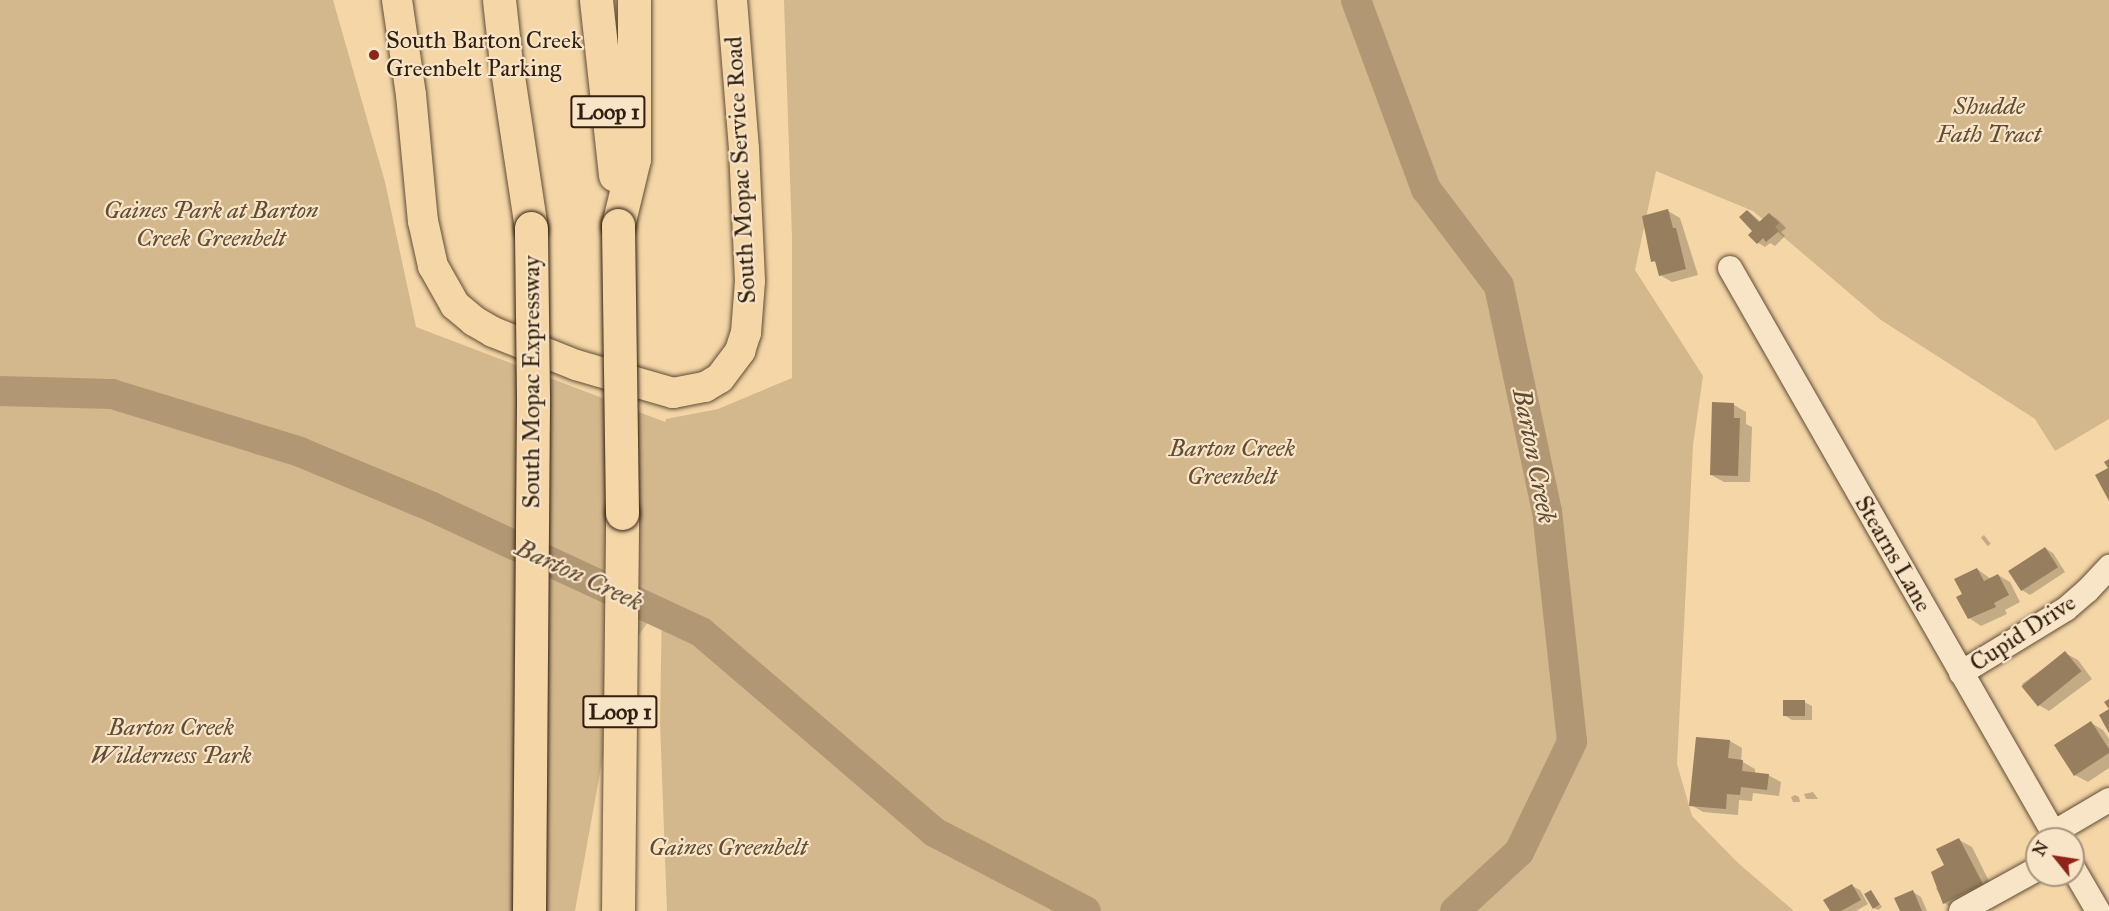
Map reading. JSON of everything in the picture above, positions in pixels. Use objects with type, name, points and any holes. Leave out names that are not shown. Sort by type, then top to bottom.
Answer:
[{"type":"highway","points":[[482,0],[506,63]]},
{"type":"highway","name":"South Mopac Expressway","points":[[499,0],[506,63],[531,228],[533,397],[529,911]]},
{"type":"highway","name":"Loop 1","points":[[596,0],[618,225],[622,513],[618,911]]},
{"type":"highway","points":[[618,225],[633,159],[634,0]]},
{"type":"main road","name":"South Mopac Service Road","points":[[397,0],[404,41],[424,229],[433,266],[455,305],[474,321],[504,336],[576,365],[673,393],[705,387],[720,378],[740,351],[746,333],[750,280],[744,149],[732,0]]},
{"type":"street","name":"Stearns Lane","points":[[1730,268],[2050,827]]},
{"type":"street","name":"Cupid Drive","points":[[1961,673],[2066,609],[2109,567]]},
{"type":"street","points":[[2068,827],[2109,800]]},
{"type":"street","points":[[1961,911],[2025,876]]},
{"type":"street","points":[[2084,887],[2098,911]]},
{"type":"green space","points":[[0,0],[333,0],[385,182],[416,327],[665,422],[666,419],[718,409],[792,378],[792,237],[784,0],[2109,0],[2109,419],[2055,451],[2035,419],[1881,320],[1753,211],[1656,171],[1635,270],[1703,376],[1693,445],[1677,764],[1692,816],[1738,863],[1794,911],[667,911],[660,722],[662,602],[620,662],[575,911],[0,911]]},
{"type":"building","points":[[1668,209],[1673,228],[1676,228],[1686,269],[1659,276],[1655,261],[1651,262],[1642,216]]},
{"type":"building","points":[[1747,210],[1759,222],[1769,213],[1779,223],[1775,227],[1779,231],[1766,242],[1763,238],[1757,244],[1748,235],[1752,231],[1739,217]]},
{"type":"building","points":[[1712,402],[1734,403],[1734,418],[1740,418],[1738,476],[1710,475]]},
{"type":"building","points":[[2109,459],[2109,501],[2095,475],[2108,468],[2104,462]]},
{"type":"building","points":[[2045,547],[2058,567],[2021,591],[2008,571]]},
{"type":"building","points":[[1977,568],[1984,581],[1998,574],[2009,595],[1994,603],[1996,607],[1968,619],[1956,597],[1962,594],[1954,579]]},
{"type":"building","points":[[2065,651],[2081,671],[2038,706],[2021,686]]},
{"type":"building","points":[[2109,699],[2109,709],[2104,702]]},
{"type":"building","points":[[1783,700],[1805,700],[1805,716],[1783,716]]},
{"type":"building","points":[[2109,709],[2109,733],[2099,715]]},
{"type":"building","points":[[2091,721],[2109,749],[2109,753],[2074,776],[2054,745]]},
{"type":"building","points":[[1696,737],[1730,740],[1728,758],[1743,760],[1742,771],[1769,774],[1767,790],[1741,787],[1740,795],[1727,794],[1726,809],[1689,806]]},
{"type":"building","points":[[1959,838],[1983,884],[1943,904],[1931,872],[1944,865],[1936,849]]},
{"type":"building","points":[[1852,884],[1861,900],[1841,911],[1830,911],[1823,900]]},
{"type":"building","points":[[1871,890],[1880,905],[1873,909],[1864,894]]},
{"type":"building","points":[[1913,890],[1922,911],[1900,911],[1894,898]]},
{"type":"waterway","name":"Barton Creek","points":[[1356,0],[1426,189],[1499,286],[1547,511],[1572,742],[1519,852],[1455,911]]},
{"type":"waterway","name":"Barton Creek","points":[[0,391],[112,394],[300,452],[432,507],[701,632],[934,832],[1086,911]]},
{"type":"place","name":"South Barton Creek Greenbelt Parking","points":[[374,55]]},
{"type":"park label","name":"Shudde Fath Tract","points":[[1989,121]]},
{"type":"park label","name":"Gaines Park at Barton Creek Greenbelt","points":[[211,225]]},
{"type":"park label","name":"Barton Creek Greenbelt","points":[[1232,463]]},
{"type":"park label","name":"Barton Creek Wilderness Park","points":[[171,742]]},
{"type":"park label","name":"Gaines Greenbelt","points":[[728,848]]}]
